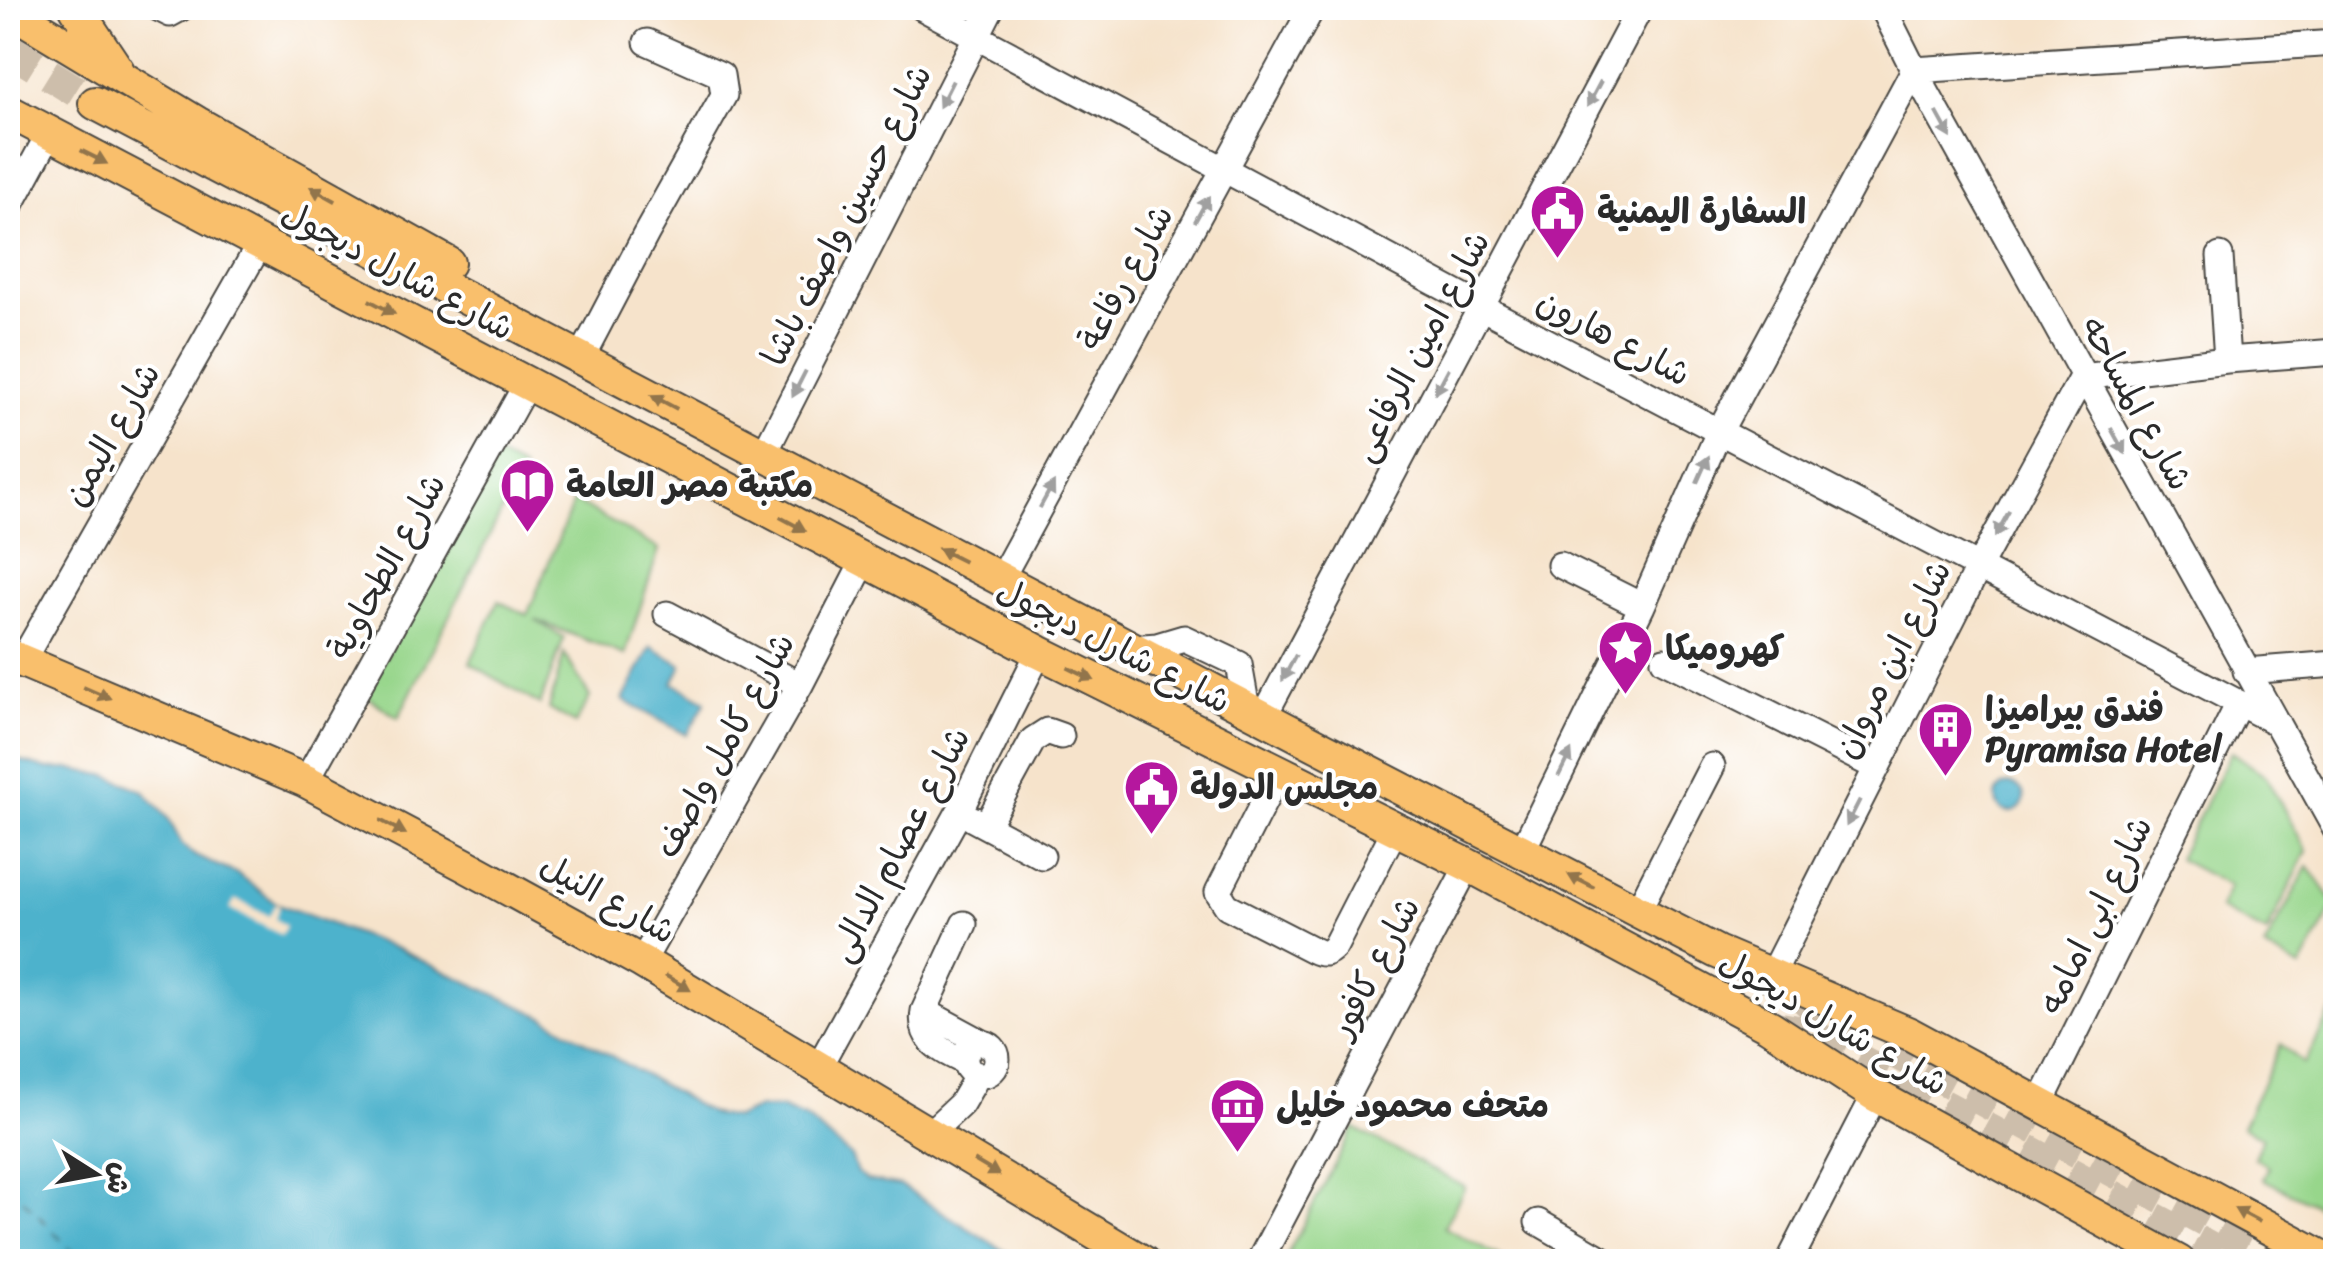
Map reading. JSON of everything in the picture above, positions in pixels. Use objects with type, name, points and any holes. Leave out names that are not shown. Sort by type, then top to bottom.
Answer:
[{"type":"main road","points":[[76,8],[124,79]]},
{"type":"main road","name":"شارع شارل ديجول","points":[[8,9],[124,79],[526,306],[548,340]]},
{"type":"main road","name":"شارع شارل ديجول","points":[[95,103],[1717,952],[1910,1034],[2332,1262]]},
{"type":"main road","name":"شارع شارل ديجول","points":[[8,111],[1038,652],[1468,865],[1769,1026],[1875,1095],[2179,1262]]},
{"type":"main road","name":"شارع النيل","points":[[15,658],[306,782],[642,962],[1143,1262]]},
{"type":"street","points":[[158,8],[170,14],[180,8]]},
{"type":"street","name":"شارع هارون","points":[[924,8],[1481,307],[2277,722]]},
{"type":"street","name":"شارع حسين واصف باشا","points":[[764,454],[990,8]]},
{"type":"street","name":"شارع رفاعة","points":[[1000,580],[1312,8]]},
{"type":"street","name":"شارع امين الرفاعى","points":[[1255,713],[1481,307],[1640,8]]},
{"type":"street","name":"شارع المساحه","points":[[1883,8],[2082,377],[2336,830]]},
{"type":"street","points":[[581,358],[724,95],[721,75],[647,42]]},
{"type":"street","points":[[1522,851],[1642,606],[1719,432],[1914,70],[2336,43]]},
{"type":"street","points":[[8,210],[49,134]]},
{"type":"street","name":"شارع اليمن","points":[[15,658],[261,242]]},
{"type":"street","points":[[2220,256],[2226,360]]},
{"type":"street","points":[[2082,377],[2336,352]]},
{"type":"street","name":"شارع ابن مروان","points":[[1771,976],[1978,568],[2082,377]]},
{"type":"street","name":"شارع الطحاوية","points":[[306,782],[526,385]]},
{"type":"street","name":"شارع كامل واصف","points":[[642,962],[800,685],[864,561]]},
{"type":"street","points":[[1560,565],[1642,606]]},
{"type":"street","points":[[667,614],[800,685]]},
{"type":"street","name":"شارع عصام الدالى","points":[[819,1066],[959,812],[1038,652]]},
{"type":"street","points":[[1664,660],[1876,767]]},
{"type":"street","points":[[2246,671],[2336,664]]},
{"type":"street","name":"شارع ابى امامه","points":[[2040,1104],[2239,703]]},
{"type":"street","points":[[986,826],[1033,740],[1046,731],[1062,736]]},
{"type":"street","points":[[1638,910],[1712,766]]},
{"type":"street","points":[[1278,772],[1218,892],[1227,906],[1320,954],[1335,946],[1395,830]]},
{"type":"street","points":[[959,812],[1042,856]]},
{"type":"street","name":"شارع كافور","points":[[1259,1262],[1468,865]]},
{"type":"street","points":[[930,1134],[961,1104],[975,1060],[924,1011],[964,924]]},
{"type":"street","points":[[1789,1262],[1875,1095]]},
{"type":"street","points":[[1538,1222],[1607,1262]]},
{"type":"green space","points":[[492,453],[523,469],[398,718],[365,695]]},
{"type":"green space","points":[[574,501],[659,549],[625,655],[535,620],[564,638],[540,705],[470,663],[498,601],[527,615]]},
{"type":"green space","points":[[564,653],[590,697],[575,724],[549,709]]},
{"type":"green space","points":[[2231,752],[2265,775],[2307,851],[2267,933],[2219,909],[2229,886],[2178,859]]},
{"type":"green space","points":[[2308,866],[2335,904],[2301,968],[2264,948]]},
{"type":"green space","points":[[2335,1006],[2335,1215],[2263,1179],[2269,1166],[2254,1158],[2263,1137],[2242,1127],[2281,1044],[2304,1064]]},
{"type":"green space","points":[[1354,1128],[1465,1187],[1444,1227],[1501,1257],[1499,1261],[1284,1261]]},
{"type":"water","points":[[651,647],[682,665],[673,683],[706,701],[687,735],[623,700]]},
{"type":"water","points":[[8,757],[47,769],[109,776],[144,791],[195,856],[238,874],[276,903],[399,950],[544,1017],[712,1114],[736,1118],[758,1108],[780,1108],[807,1119],[851,1156],[857,1172],[867,1180],[901,1186],[1020,1261],[8,1261]]},
{"type":"water","points":[[2010,784],[2020,788],[2024,798],[2020,808],[2010,812],[2000,808],[1996,798],[2000,788]]},
{"type":"pier","points":[[235,899],[269,916],[276,903],[280,905],[275,919],[286,926],[281,935],[230,909]]},
{"type":"ferry route","points":[[8,1183],[82,1262]]},
{"type":"tunnel","points":[[8,49],[95,103]]},
{"type":"tunnel","points":[[1801,995],[1820,1012],[2281,1262]]},
{"type":"tunnel","points":[[1769,1026],[1809,1033],[2219,1253]]},
{"type":"place","name":"السفارة اليمنية","points":[[1558,260]]},
{"type":"place","name":"مكتبة مصر العامة","points":[[527,534]]},
{"type":"place","name":"كهروميكا","points":[[1626,697]]},
{"type":"place","name":"فندق بيراميزا Pyramisa Hotel","points":[[1946,778]]},
{"type":"place","name":"مجلس الدولة","points":[[1151,836]]},
{"type":"place","name":"متحف محمود خليل","points":[[1237,1154]]}]
